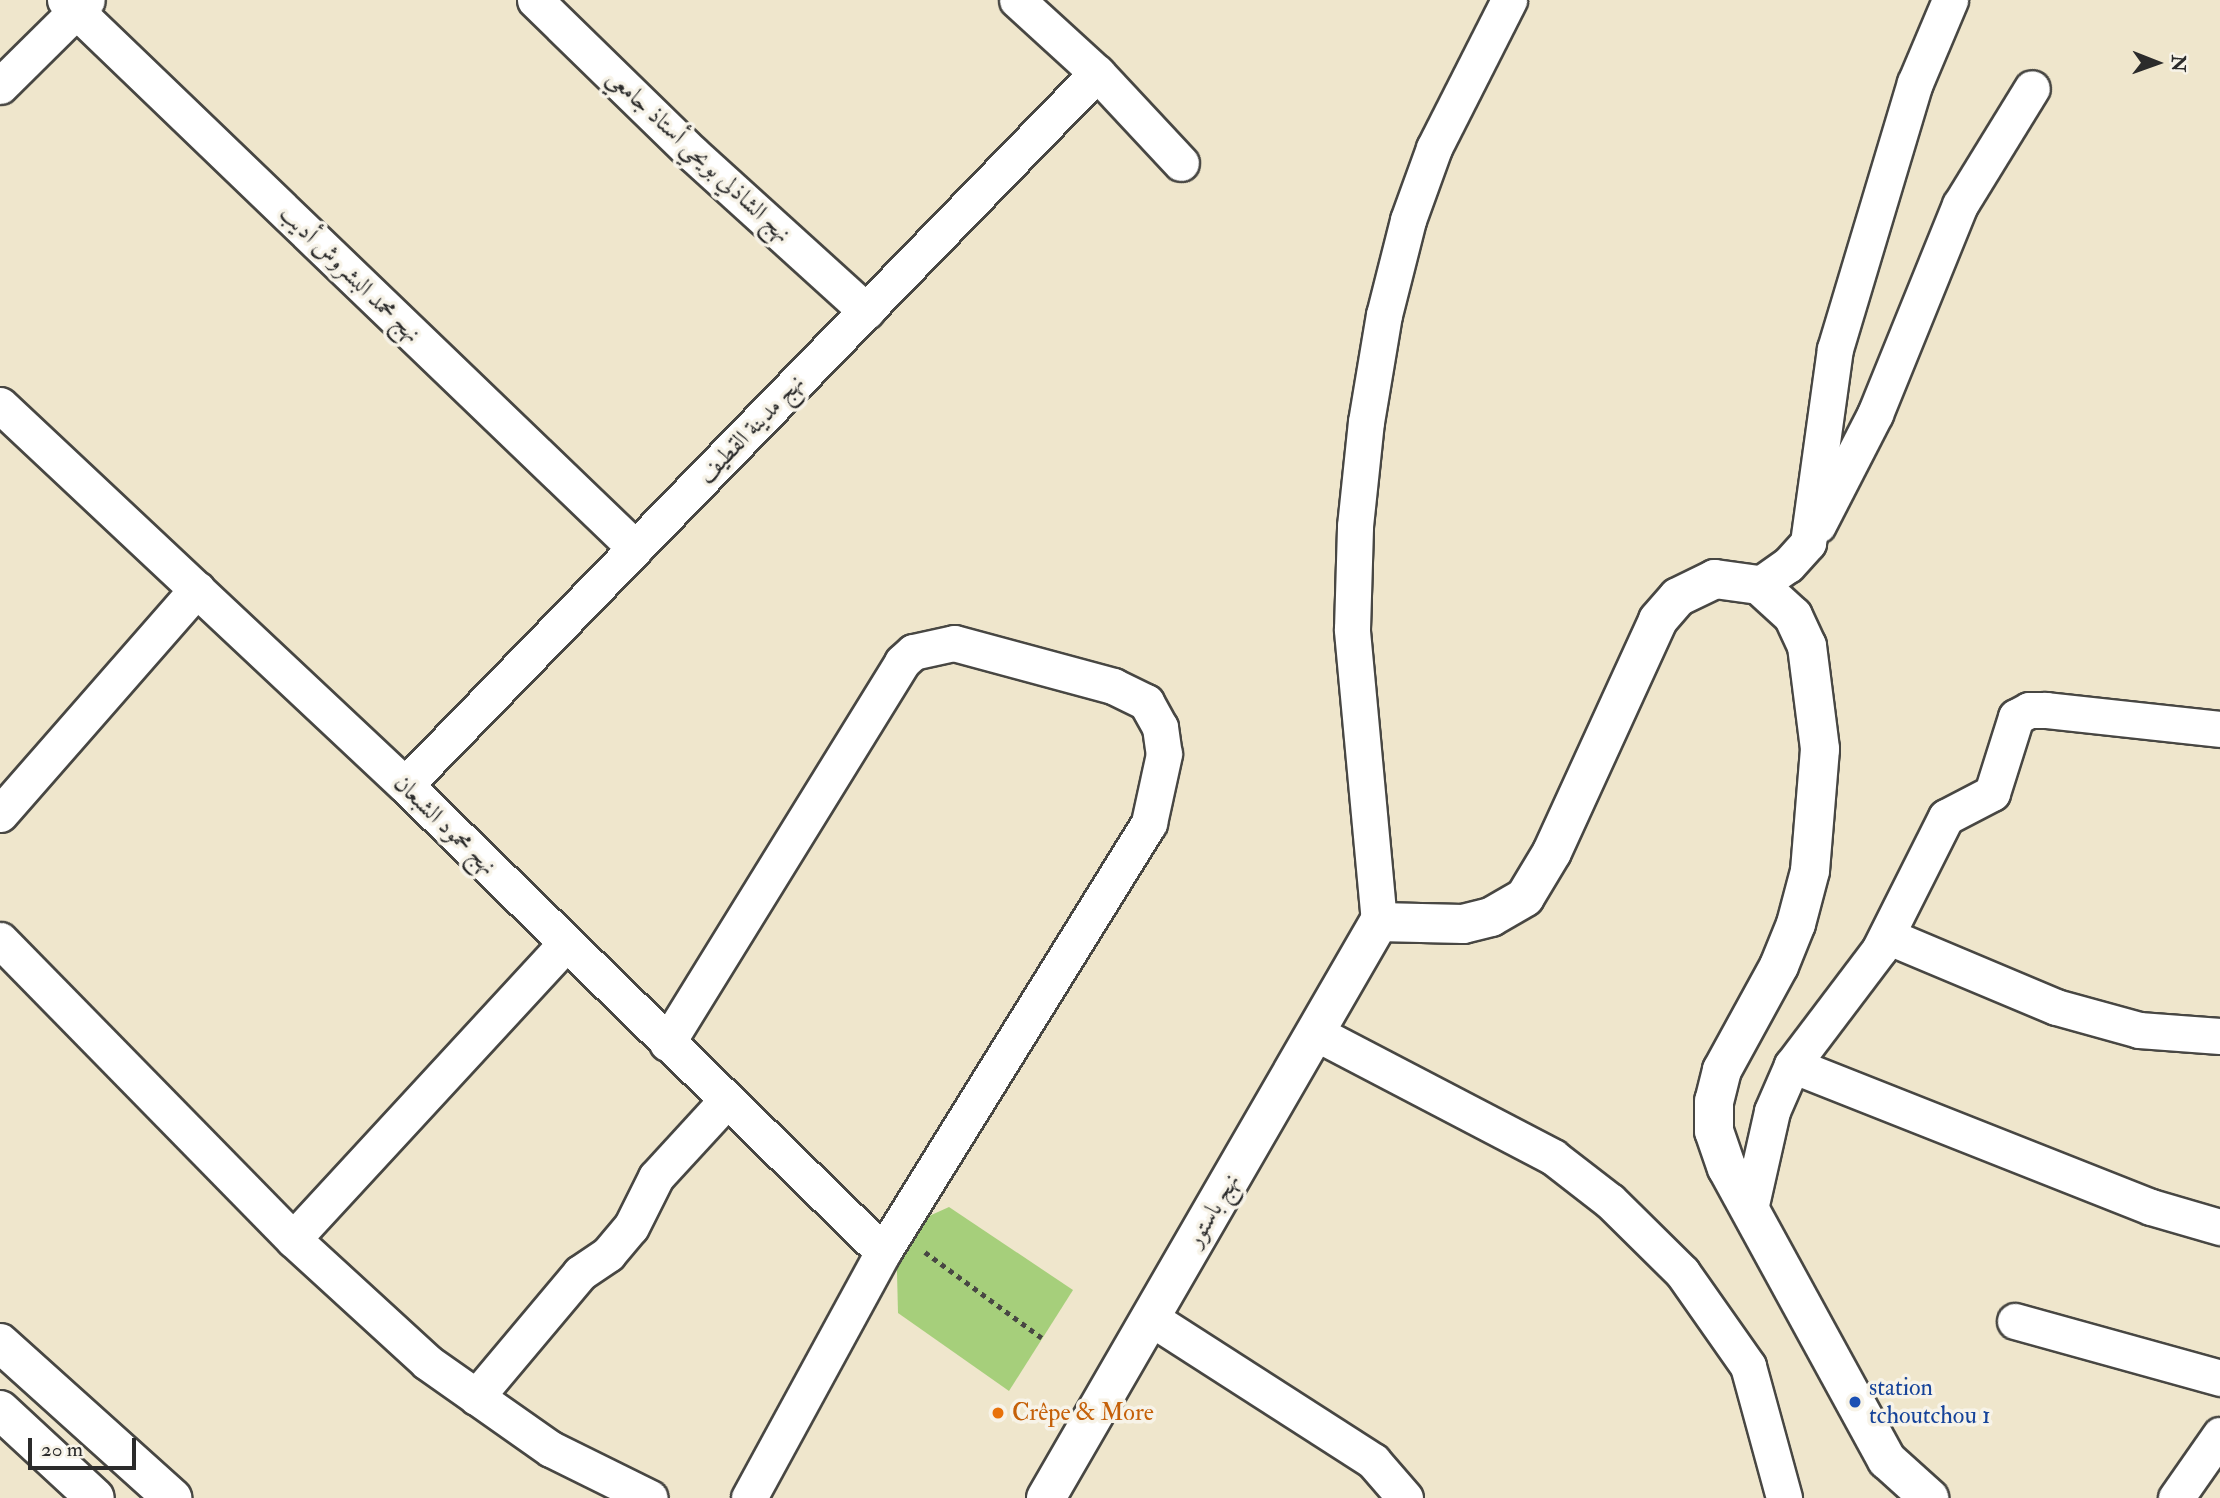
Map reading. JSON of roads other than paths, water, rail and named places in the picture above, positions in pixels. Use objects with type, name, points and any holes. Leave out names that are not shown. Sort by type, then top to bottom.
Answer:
[{"type":"street","name":"نهج الشاذلي بويحي أستاذ جامعي","points":[[535,0],[693,154],[866,311]]},
{"type":"street","points":[[1017,0],[1097,73],[1181,163]]},
{"type":"street","points":[[1509,0],[1434,148],[1408,220],[1384,316],[1366,422],[1355,526],[1352,629],[1379,922],[1463,924],[1491,917],[1525,897],[1552,852],[1658,620],[1678,597],[1715,579],[1759,585],[1793,616],[1807,646],[1819,748],[1810,871],[1796,924],[1779,966],[1722,1070],[1714,1101],[1714,1131],[1727,1168],[1887,1460],[1929,1498]]},
{"type":"street","points":[[1808,543],[1835,349],[1915,83],[1950,0]]},
{"type":"street","points":[[0,86],[76,4]]},
{"type":"street","name":"نهج محمد البشروش أديب","points":[[76,4],[635,548]]},
{"type":"street","name":"نهج مدينة القطيف","points":[[405,785],[1097,73]]},
{"type":"street","points":[[1759,585],[1788,565],[1808,543],[1875,414],[1960,205],[2032,88]]},
{"type":"street","name":"نهج محمود الشبعان","points":[[0,405],[405,785],[726,1101],[889,1242]]},
{"type":"street","points":[[0,814],[197,589]]},
{"type":"street","points":[[667,1043],[902,662],[913,652],[954,643],[1113,686],[1146,702],[1160,727],[1164,754],[1149,823],[889,1242],[749,1498]]},
{"type":"street","points":[[1750,1209],[1772,1111],[1791,1065],[1887,936],[1946,817],[1992,793],[2016,717],[2029,710],[2046,710],[2220,729]]},
{"type":"street","name":"نهج باستور","points":[[1046,1498],[1149,1317],[1318,1034],[1379,922]]},
{"type":"street","points":[[1887,936],[2056,1007],[2139,1030],[2220,1036]]},
{"type":"street","points":[[0,940],[293,1238],[427,1362],[551,1449],[650,1498]]},
{"type":"street","points":[[293,1238],[566,943]]},
{"type":"street","points":[[1318,1034],[1553,1157],[1628,1219],[1682,1272],[1748,1366],[1784,1498]]},
{"type":"street","points":[[1791,1065],[2151,1207],[2220,1227]]},
{"type":"street","points":[[476,1397],[580,1273],[608,1254],[631,1227],[656,1177],[726,1101]]},
{"type":"street","points":[[1149,1317],[1373,1461],[1405,1498]]},
{"type":"street","points":[[2015,1321],[2220,1378]]},
{"type":"street","points":[[0,1343],[172,1498]]},
{"type":"street","points":[[0,1410],[95,1498]]},
{"type":"street","points":[[2176,1498],[2220,1434]]},
{"type":"place","name":"station tchoutchou 1","points":[[1855,1402]]},
{"type":"place","name":"Crêpe & More","points":[[998,1413]]}]
